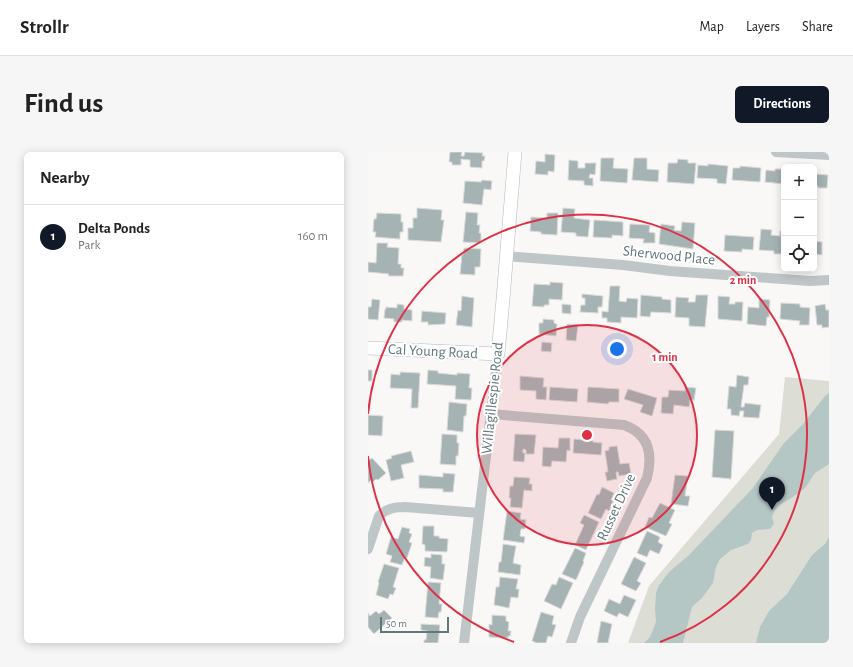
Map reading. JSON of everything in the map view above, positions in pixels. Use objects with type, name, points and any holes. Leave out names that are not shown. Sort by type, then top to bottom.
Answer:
[{"type":"main road","name":"Willagillespie Road","points":[[498,354],[504,299],[514,152]]},
{"type":"main road","name":"Cal Young Road","points":[[368,348],[498,354]]},
{"type":"street","points":[[776,152],[829,155]]},
{"type":"street","name":"Sherwood Place","points":[[506,256],[623,265],[677,272],[810,281],[829,280]]},
{"type":"street","name":"Willagillespie Road","points":[[464,643],[498,354]]},
{"type":"street","name":"Russet Drive","points":[[491,414],[624,425],[639,434],[643,438],[648,449],[650,459],[647,478],[580,617],[571,643]]},
{"type":"street","points":[[368,549],[379,516],[383,512],[393,507],[479,513]]},
{"type":"shaded area","points":[[785,377],[829,381],[829,643],[628,643],[649,586],[779,434]]},
{"type":"shaded area","points":[[829,393],[829,464],[815,473],[805,488],[780,505],[774,511],[772,517],[774,524],[770,529],[757,530],[752,533],[751,540],[748,544],[731,550],[720,559],[716,567],[713,583],[702,598],[692,607],[683,643],[644,643],[650,637],[656,622],[656,593],[659,585],[669,572],[689,555],[752,489],[784,443],[803,424]]},
{"type":"shaded area","points":[[829,537],[829,643],[756,643],[760,627],[769,611],[787,594],[812,555],[825,544]]},
{"type":"building","points":[[450,152],[462,152],[461,156],[464,156],[465,152],[483,153],[482,156],[485,156],[484,161],[482,161],[482,168],[470,167],[470,160],[461,159],[461,165],[452,165],[452,162],[449,162]]},
{"type":"building","points":[[545,154],[555,155],[554,172],[548,171],[548,175],[535,174],[536,161],[545,162]]},
{"type":"building","points":[[601,158],[614,158],[613,168],[628,169],[627,183],[600,181]]},
{"type":"building","points":[[634,158],[647,158],[647,169],[659,170],[658,182],[632,180]]},
{"type":"building","points":[[678,159],[688,160],[688,163],[696,163],[694,184],[667,182],[668,163],[677,163]]},
{"type":"building","points":[[569,160],[578,161],[578,168],[585,168],[585,163],[596,163],[595,175],[590,174],[589,178],[593,178],[593,186],[584,185],[584,181],[568,180]]},
{"type":"building","points":[[708,164],[728,166],[726,184],[717,183],[717,179],[697,178],[698,165],[708,166]]},
{"type":"building","points":[[740,166],[761,168],[760,182],[732,180],[733,168],[740,168]]},
{"type":"building","points":[[775,169],[781,169],[781,184],[765,182],[766,170],[775,171]]},
{"type":"building","points":[[817,174],[828,175],[827,188],[818,188]]},
{"type":"building","points":[[482,180],[492,181],[491,190],[484,189],[482,205],[463,203],[465,181],[481,182]]},
{"type":"building","points":[[417,208],[442,210],[441,220],[444,220],[441,242],[408,240],[408,228],[413,228],[413,218],[417,218]]},
{"type":"building","points":[[563,208],[575,209],[574,218],[590,220],[588,237],[576,236],[576,233],[561,232]]},
{"type":"building","points":[[466,212],[478,213],[477,225],[480,225],[479,233],[481,233],[481,243],[463,242]]},
{"type":"building","points":[[377,213],[401,214],[403,232],[400,232],[400,239],[375,237],[376,232],[373,232],[374,219],[376,219]]},
{"type":"building","points":[[547,213],[558,213],[557,235],[541,234],[541,232],[530,231],[531,217],[547,218]]},
{"type":"building","points":[[594,220],[623,222],[623,236],[612,235],[612,238],[593,237]]},
{"type":"building","points":[[682,222],[695,223],[693,249],[659,244],[661,224],[675,226],[674,230],[681,231]]},
{"type":"building","points":[[630,224],[650,225],[649,232],[655,233],[655,243],[643,243],[644,239],[629,238]]},
{"type":"building","points":[[761,229],[772,230],[771,235],[780,236],[781,231],[781,254],[774,254],[774,251],[759,250]]},
{"type":"building","points":[[725,235],[754,237],[753,250],[742,249],[742,252],[724,251]]},
{"type":"building","points":[[817,241],[822,242],[822,255],[817,254]]},
{"type":"building","points":[[377,243],[388,243],[387,247],[399,248],[398,264],[401,264],[401,268],[404,268],[403,276],[388,276],[389,274],[368,272],[368,262],[376,263]]},
{"type":"building","points":[[464,248],[481,249],[480,267],[475,267],[475,275],[460,274]]},
{"type":"building","points":[[550,282],[563,283],[562,300],[549,299],[549,305],[544,305],[544,307],[532,306],[534,284],[550,285]]},
{"type":"building","points":[[610,286],[620,286],[619,301],[626,302],[627,298],[638,299],[637,318],[621,317],[621,323],[607,322],[607,318],[602,318],[602,311],[608,312]]},
{"type":"building","points":[[582,294],[603,296],[602,307],[598,307],[598,313],[580,312],[581,305],[585,305],[585,298],[582,298]]},
{"type":"building","points":[[641,295],[662,297],[662,299],[671,300],[671,313],[651,312],[650,317],[640,316]]},
{"type":"building","points":[[696,295],[708,295],[705,327],[689,326],[689,318],[675,317],[676,297],[689,298],[688,302],[695,302]]},
{"type":"building","points":[[462,296],[474,298],[472,327],[456,325],[458,310],[461,311]]},
{"type":"building","points":[[718,296],[730,297],[729,304],[743,302],[742,321],[718,319]]},
{"type":"building","points":[[372,299],[380,300],[378,320],[368,319],[368,307],[371,307]]},
{"type":"building","points":[[759,299],[770,300],[769,317],[767,317],[766,326],[747,324],[748,307],[759,308]]},
{"type":"building","points":[[781,303],[800,304],[800,307],[810,308],[809,325],[799,325],[800,321],[780,319]]},
{"type":"building","points":[[397,304],[404,305],[404,309],[412,310],[412,321],[402,320],[402,322],[394,322],[394,319],[384,318],[386,307],[397,308]]},
{"type":"building","points":[[562,304],[571,305],[571,314],[562,313]]},
{"type":"building","points":[[825,304],[826,310],[829,310],[829,327],[822,328],[822,325],[817,325],[815,306]]},
{"type":"building","points":[[422,311],[446,313],[445,324],[428,325],[428,322],[421,322]]},
{"type":"building","points":[[543,319],[554,320],[554,323],[557,324],[556,336],[539,334],[539,323],[543,323]]},
{"type":"building","points":[[567,324],[578,325],[576,341],[566,340]]},
{"type":"building","points":[[542,342],[552,343],[551,352],[541,351]]},
{"type":"building","points":[[368,370],[372,370],[372,381],[368,381]]},
{"type":"building","points":[[428,370],[438,371],[438,373],[457,375],[457,373],[470,374],[469,388],[472,388],[471,400],[455,399],[456,386],[427,384]]},
{"type":"building","points":[[400,372],[420,373],[418,408],[411,408],[412,389],[390,388],[391,374],[400,375]]},
{"type":"building","points":[[737,375],[749,377],[748,385],[744,385],[741,407],[744,407],[745,403],[761,405],[759,418],[743,417],[744,411],[740,411],[739,416],[731,415],[731,409],[727,409],[729,386],[736,387]]},
{"type":"building","points":[[520,376],[544,378],[543,387],[547,387],[546,400],[536,399],[536,391],[520,390]]},
{"type":"building","points":[[550,387],[578,389],[577,402],[549,400]]},
{"type":"building","points":[[588,387],[619,389],[619,402],[609,402],[608,404],[587,402]]},
{"type":"building","points":[[685,387],[696,388],[694,400],[690,400],[689,407],[674,405],[673,414],[661,413],[662,397],[668,397],[669,390],[685,391]]},
{"type":"building","points":[[628,389],[657,398],[652,416],[640,412],[643,405],[624,399]]},
{"type":"building","points":[[449,402],[467,404],[466,416],[464,416],[463,432],[447,430]]},
{"type":"building","points":[[368,415],[383,416],[382,436],[368,435]]},
{"type":"building","points":[[715,430],[734,431],[731,479],[712,477]]},
{"type":"building","points":[[442,434],[457,435],[457,443],[459,443],[458,456],[456,456],[456,465],[440,464]]},
{"type":"building","points":[[515,434],[536,435],[534,454],[526,454],[526,450],[523,449],[523,453],[525,453],[524,462],[513,461]]},
{"type":"building","points":[[559,438],[570,438],[570,451],[567,450],[566,462],[552,461],[551,467],[542,466],[543,447],[558,448]]},
{"type":"building","points":[[574,439],[602,443],[601,455],[573,453]]},
{"type":"building","points":[[617,446],[620,464],[629,463],[631,474],[619,476],[618,472],[616,472],[617,479],[607,481],[605,472],[608,472],[605,451],[609,450],[609,447]]},
{"type":"building","points":[[411,451],[414,462],[401,465],[404,478],[391,481],[386,460],[392,458],[391,456]]},
{"type":"building","points":[[372,458],[386,473],[378,480],[376,479],[373,482],[371,480],[368,483],[368,461]]},
{"type":"building","points":[[443,473],[455,474],[453,492],[443,492],[443,489],[419,488],[419,475],[443,477]]},
{"type":"building","points":[[675,475],[688,476],[685,496],[690,496],[688,506],[671,504]]},
{"type":"building","points":[[514,477],[530,478],[529,484],[532,484],[532,491],[524,490],[522,508],[510,507],[510,486],[513,486]]},
{"type":"building","points":[[602,487],[614,493],[609,511],[606,509],[601,519],[588,513]]},
{"type":"building","points":[[660,503],[675,510],[669,523],[672,524],[666,536],[645,527],[649,517],[652,518]]},
{"type":"building","points":[[507,511],[521,513],[520,519],[526,520],[525,529],[521,529],[520,536],[525,537],[524,543],[503,540]]},
{"type":"building","points":[[584,515],[599,522],[586,550],[575,545],[584,525],[580,523]]},
{"type":"building","points":[[423,526],[434,526],[434,536],[448,539],[447,552],[425,551],[425,545],[422,544]]},
{"type":"building","points":[[402,527],[410,529],[409,533],[412,534],[409,542],[412,543],[407,558],[405,557],[402,565],[390,562],[392,556],[386,554],[391,537],[398,539]]},
{"type":"building","points":[[647,531],[660,537],[658,542],[663,545],[659,554],[650,550],[647,557],[637,553]]},
{"type":"building","points":[[503,544],[516,546],[513,563],[521,565],[520,575],[498,572]]},
{"type":"building","points":[[575,548],[586,553],[584,562],[576,580],[562,574]]},
{"type":"building","points":[[431,554],[442,555],[442,564],[445,564],[443,580],[430,578],[431,567],[424,566],[425,557],[431,558]]},
{"type":"building","points":[[634,557],[646,563],[637,581],[641,583],[636,591],[621,584]]},
{"type":"building","points":[[384,564],[399,568],[393,587],[396,588],[393,595],[390,594],[388,599],[376,595],[378,582]]},
{"type":"building","points":[[500,577],[518,579],[516,589],[519,589],[518,598],[511,597],[509,608],[494,605],[496,587],[499,587]]},
{"type":"building","points":[[559,577],[573,583],[561,609],[544,601],[552,584],[556,585]]},
{"type":"building","points":[[428,582],[441,583],[439,604],[442,604],[441,612],[439,612],[438,618],[425,617]]},
{"type":"building","points":[[624,595],[636,600],[628,617],[619,613],[617,617],[604,611],[609,599],[620,604]]},
{"type":"building","points":[[384,610],[392,618],[374,634],[368,627],[368,613],[370,616],[376,611],[379,614]]},
{"type":"building","points":[[541,612],[554,616],[552,624],[556,625],[552,637],[548,636],[546,643],[537,643],[532,641]]},
{"type":"building","points":[[492,615],[506,616],[506,621],[509,622],[508,631],[511,631],[508,638],[489,637],[489,624],[492,625]]},
{"type":"building","points":[[601,621],[612,624],[608,643],[597,643]]},
{"type":"building","points":[[421,624],[440,625],[438,643],[424,643],[424,640],[426,640],[427,631],[421,630]]},
{"type":"place","name":"Delta Ponds","points":[[772,510]]}]
